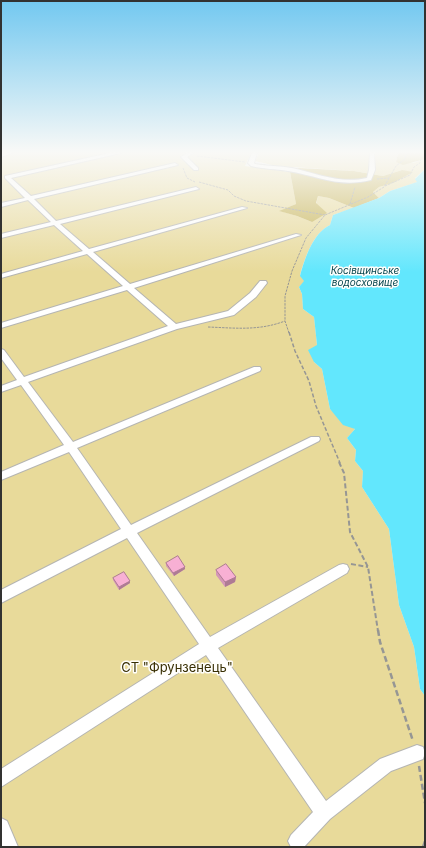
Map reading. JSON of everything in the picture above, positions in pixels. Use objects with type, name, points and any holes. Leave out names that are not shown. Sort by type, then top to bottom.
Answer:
[{"type":"street","points":[[23,193],[55,223],[174,327]]},
{"type":"street","points":[[1,205],[53,193]]},
{"type":"street","points":[[1,236],[181,193]]},
{"type":"street","points":[[1,276],[244,208]]},
{"type":"street","points":[[1,326],[127,286],[298,235]]},
{"type":"street","points":[[1,389],[174,327],[232,313],[253,295],[263,283]]},
{"type":"street","points":[[1,352],[129,530],[324,813]]},
{"type":"street","points":[[1,476],[257,369]]},
{"type":"street","points":[[1,597],[129,530],[315,439]]},
{"type":"street","points":[[1,779],[208,646],[343,569]]},
{"type":"street","points":[[297,841],[324,813],[386,766],[417,753]]},
{"type":"street","points":[[1,827],[9,847]]},
{"type":"path","points":[[231,193],[234,196],[246,201],[325,215]]},
{"type":"path","points":[[350,205],[353,193]]},
{"type":"path","points":[[375,193],[325,215],[306,238],[292,271],[285,296],[284,321],[295,351],[309,381],[316,406],[344,473],[350,532],[368,567],[380,642],[417,753],[425,803]]},
{"type":"path","points":[[202,327],[250,330],[273,326],[284,321]]},
{"type":"path","points":[[343,569],[352,563],[368,567]]},
{"type":"path","points":[[424,847],[425,841]]},
{"type":"green space","name":"СТ \"Фрунзенець\"","points":[[1,193],[294,193],[296,204],[280,211],[312,222],[318,196],[329,198],[354,208],[333,215],[330,225],[314,240],[307,254],[300,275],[305,281],[299,287],[302,294],[303,309],[314,317],[317,345],[314,362],[322,369],[330,409],[355,429],[347,438],[356,450],[355,461],[363,471],[362,487],[389,529],[399,605],[414,647],[420,689],[425,696],[425,847],[1,847]]},
{"type":"green space","points":[[374,193],[388,193],[379,198]]},
{"type":"shaded area","points":[[294,193],[374,193],[379,198],[354,208],[329,198],[318,196],[316,203],[327,213],[312,222],[279,211],[296,204]]},
{"type":"water","name":"Косівщинське водосховище","points":[[388,193],[425,193],[425,696],[420,689],[414,647],[399,605],[389,529],[362,487],[363,471],[355,461],[356,450],[347,438],[355,429],[343,425],[330,409],[322,369],[314,362],[308,350],[317,345],[314,317],[303,309],[302,294],[299,287],[304,281],[300,276],[310,247],[319,234],[330,225],[333,215],[379,198]]},
{"type":"building","points":[[178,556],[185,567],[173,573],[166,563]]},
{"type":"building","points":[[226,564],[236,577],[225,582],[216,570]]},
{"type":"building","points":[[124,572],[130,581],[119,587],[113,578]]}]
